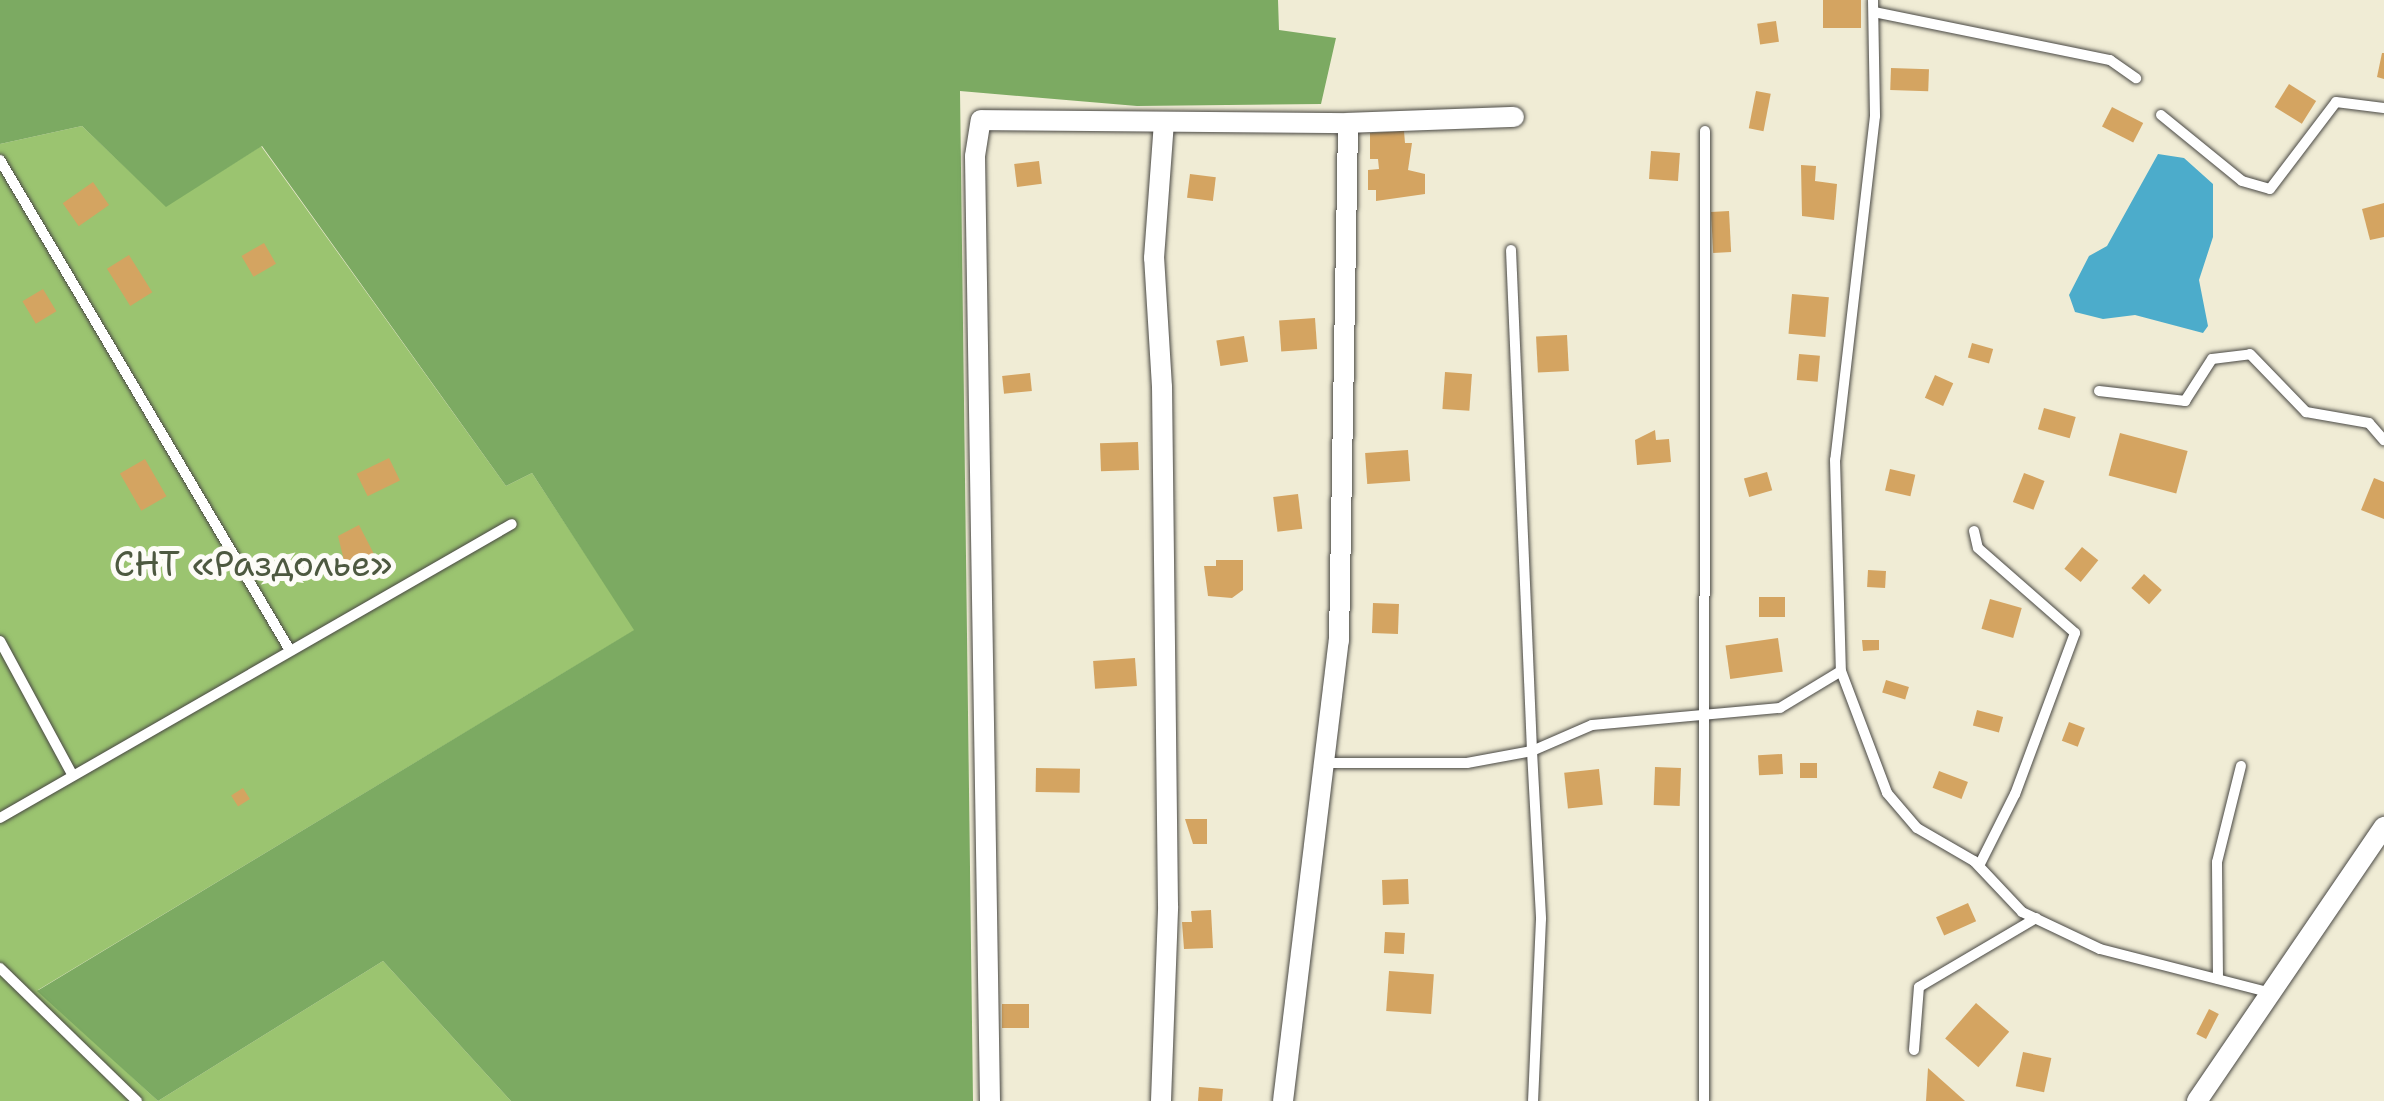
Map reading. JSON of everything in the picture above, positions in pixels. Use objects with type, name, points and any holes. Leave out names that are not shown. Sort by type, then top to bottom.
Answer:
[{"type":"street","points":[[990,1101],[978,138],[981,120],[1348,123],[1514,117]]},
{"type":"street","points":[[1161,1101],[1168,906],[1162,388],[1154,258],[1164,123]]},
{"type":"street","points":[[1283,1101],[1340,641],[1348,123]]},
{"type":"street","points":[[2197,1101],[2267,992],[2384,827]]},
{"type":"lane","points":[[2136,78],[2110,60],[1873,6],[1874,125],[1835,460],[1841,671],[1886,792],[1916,828],[1979,866],[2036,918],[2100,950],[2267,992]]},
{"type":"lane","points":[[2161,115],[2242,180],[2270,189],[2336,102],[2384,108]]},
{"type":"lane","points":[[1704,1101],[1705,131]]},
{"type":"lane","points":[[0,160],[288,647]]},
{"type":"lane","points":[[1511,250],[1541,919],[1532,1101]]},
{"type":"lane","points":[[2099,390],[2185,401],[2212,359],[2250,354],[2306,412],[2369,424],[2384,440]]},
{"type":"lane","points":[[0,818],[288,647],[512,524]]},
{"type":"lane","points":[[1974,531],[1978,548],[2075,634],[2015,794],[1979,866]]},
{"type":"lane","points":[[0,640],[74,776]]},
{"type":"lane","points":[[1325,763],[1467,763],[1532,751],[1592,725],[1706,719],[1780,708],[1841,671]]},
{"type":"lane","points":[[2218,980],[2218,862],[2241,766]]},
{"type":"lane","points":[[1914,1050],[1919,987],[2036,918]]},
{"type":"lane","points":[[0,968],[137,1101]]},
{"type":"green space","points":[[0,0],[1278,0],[1279,30],[1336,38],[1321,104],[1137,106],[960,91],[973,1101],[511,1101],[383,961],[158,1101],[37,991],[634,630],[532,473],[506,486],[262,146],[166,207],[82,126],[0,144]]},
{"type":"green space","name":"СНТ «Раздолье»","points":[[82,126],[166,206],[261,146],[506,486],[532,473],[635,630],[38,990],[158,1101],[0,1101],[0,144]]},
{"type":"green space","points":[[383,961],[511,1101],[158,1101]]},
{"type":"water","points":[[2158,154],[2184,158],[2213,184],[2213,237],[2199,280],[2208,326],[2203,333],[2135,315],[2103,319],[2075,312],[2069,295],[2089,256],[2107,246]]},
{"type":"building","points":[[1823,0],[1861,0],[1861,28],[1823,28]]},
{"type":"building","points":[[1776,21],[1779,42],[1760,44],[1757,24]]},
{"type":"building","points":[[2384,53],[2384,79],[2377,77]]},
{"type":"building","points":[[1891,68],[1929,69],[1928,91],[1890,90]]},
{"type":"building","points":[[2289,84],[2316,101],[2302,124],[2275,107]]},
{"type":"building","points":[[1756,91],[1771,94],[1763,131],[1749,128]]},
{"type":"building","points":[[2112,107],[2143,123],[2133,142],[2102,127]]},
{"type":"building","points":[[1404,131],[1405,143],[1412,143],[1408,170],[1425,174],[1425,194],[1376,201],[1376,190],[1368,190],[1368,170],[1379,169],[1378,159],[1370,159],[1370,133]]},
{"type":"building","points":[[1651,151],[1680,153],[1678,181],[1649,179]]},
{"type":"building","points":[[1039,161],[1042,184],[1017,187],[1014,164]]},
{"type":"building","points":[[1801,165],[1816,166],[1815,181],[1837,184],[1834,220],[1802,216]]},
{"type":"building","points":[[1190,174],[1216,177],[1213,201],[1187,198]]},
{"type":"building","points":[[93,182],[109,205],[79,226],[63,203]]},
{"type":"building","points":[[2384,203],[2384,237],[2370,240],[2362,209]]},
{"type":"building","points":[[1729,211],[1731,252],[1713,253],[1711,212]]},
{"type":"building","points":[[264,243],[276,264],[253,277],[241,256]]},
{"type":"building","points":[[129,255],[152,292],[130,306],[107,269]]},
{"type":"building","points":[[43,289],[56,311],[36,324],[22,301]]},
{"type":"building","points":[[1792,294],[1829,297],[1825,337],[1789,334]]},
{"type":"building","points":[[1315,318],[1317,349],[1281,351],[1279,321]]},
{"type":"building","points":[[1567,335],[1569,371],[1538,373],[1536,337]]},
{"type":"building","points":[[1244,336],[1248,362],[1220,366],[1216,340]]},
{"type":"building","points":[[1972,343],[1993,349],[1989,363],[1968,357]]},
{"type":"building","points":[[1799,354],[1820,356],[1818,382],[1797,380]]},
{"type":"building","points":[[1445,372],[1472,374],[1469,411],[1442,409]]},
{"type":"building","points":[[1030,373],[1032,391],[1004,394],[1002,376]]},
{"type":"building","points":[[1935,375],[1953,383],[1943,406],[1925,398]]},
{"type":"building","points":[[2044,408],[2076,417],[2070,438],[2038,429]]},
{"type":"building","points":[[1655,430],[1656,440],[1669,439],[1671,462],[1637,465],[1635,440]]},
{"type":"building","points":[[2120,433],[2188,451],[2176,494],[2109,476]]},
{"type":"building","points":[[1138,442],[1139,470],[1101,471],[1100,443]]},
{"type":"building","points":[[1408,450],[1410,481],[1367,484],[1365,453]]},
{"type":"building","points":[[389,458],[400,480],[368,496],[357,474]]},
{"type":"building","points":[[145,459],[166,496],[141,511],[120,474]]},
{"type":"building","points":[[1890,469],[1915,475],[1910,496],[1885,490]]},
{"type":"building","points":[[1767,472],[1772,490],[1749,497],[1744,479]]},
{"type":"building","points":[[2024,473],[2045,481],[2033,510],[2013,502]]},
{"type":"building","points":[[2374,478],[2384,482],[2384,519],[2361,510]]},
{"type":"building","points":[[1298,494],[1302,529],[1277,532],[1273,497]]},
{"type":"building","points":[[359,525],[374,554],[346,569],[338,536]]},
{"type":"building","points":[[2082,547],[2098,560],[2081,582],[2064,569]]},
{"type":"building","points":[[1216,560],[1243,560],[1243,590],[1232,598],[1208,596],[1204,566],[1216,566]]},
{"type":"building","points":[[1868,570],[1886,571],[1885,588],[1867,587]]},
{"type":"building","points":[[2144,574],[2162,590],[2149,604],[2131,588]]},
{"type":"building","points":[[1759,597],[1785,597],[1785,617],[1759,617]]},
{"type":"building","points":[[1990,599],[2022,608],[2013,638],[1981,629]]},
{"type":"building","points":[[1373,603],[1399,604],[1398,634],[1372,633]]},
{"type":"building","points":[[1778,638],[1783,672],[1730,679],[1726,645]]},
{"type":"building","points":[[1862,640],[1879,640],[1879,650],[1863,651]]},
{"type":"building","points":[[1135,658],[1137,686],[1095,689],[1093,661]]},
{"type":"building","points":[[1886,680],[1909,687],[1905,699],[1882,692]]},
{"type":"building","points":[[1977,710],[2003,717],[1999,732],[1973,725]]},
{"type":"building","points":[[2069,722],[2085,728],[2078,747],[2062,741]]},
{"type":"building","points":[[1782,754],[1783,774],[1759,775],[1758,755]]},
{"type":"building","points":[[1800,763],[1817,763],[1817,778],[1800,778]]},
{"type":"building","points":[[1655,767],[1681,768],[1680,806],[1654,805]]},
{"type":"building","points":[[1036,768],[1080,769],[1080,793],[1036,792]]},
{"type":"building","points":[[1599,769],[1603,805],[1568,808],[1564,773]]},
{"type":"building","points":[[1939,771],[1968,782],[1961,799],[1933,788]]},
{"type":"building","points":[[243,788],[250,799],[238,806],[231,795]]},
{"type":"building","points":[[1185,819],[1207,819],[1207,844],[1193,844]]},
{"type":"building","points":[[1408,879],[1409,904],[1383,905],[1382,880]]},
{"type":"building","points":[[1968,903],[1976,921],[1944,936],[1936,917]]},
{"type":"building","points":[[1211,910],[1213,948],[1184,949],[1182,922],[1192,922],[1191,911]]},
{"type":"building","points":[[1385,932],[1405,933],[1404,954],[1384,953]]},
{"type":"building","points":[[1389,971],[1434,974],[1431,1014],[1386,1011]]},
{"type":"building","points":[[1976,1003],[2009,1032],[1978,1067],[1945,1038]]},
{"type":"building","points":[[1002,1004],[1029,1004],[1029,1028],[1002,1028]]},
{"type":"building","points":[[2209,1009],[2219,1014],[2206,1039],[2196,1034]]},
{"type":"building","points":[[2023,1052],[2051,1058],[2044,1092],[2016,1086]]},
{"type":"building","points":[[1928,1068],[1965,1101],[1926,1101]]},
{"type":"building","points":[[1199,1087],[1223,1089],[1222,1101],[1198,1101]]}]
